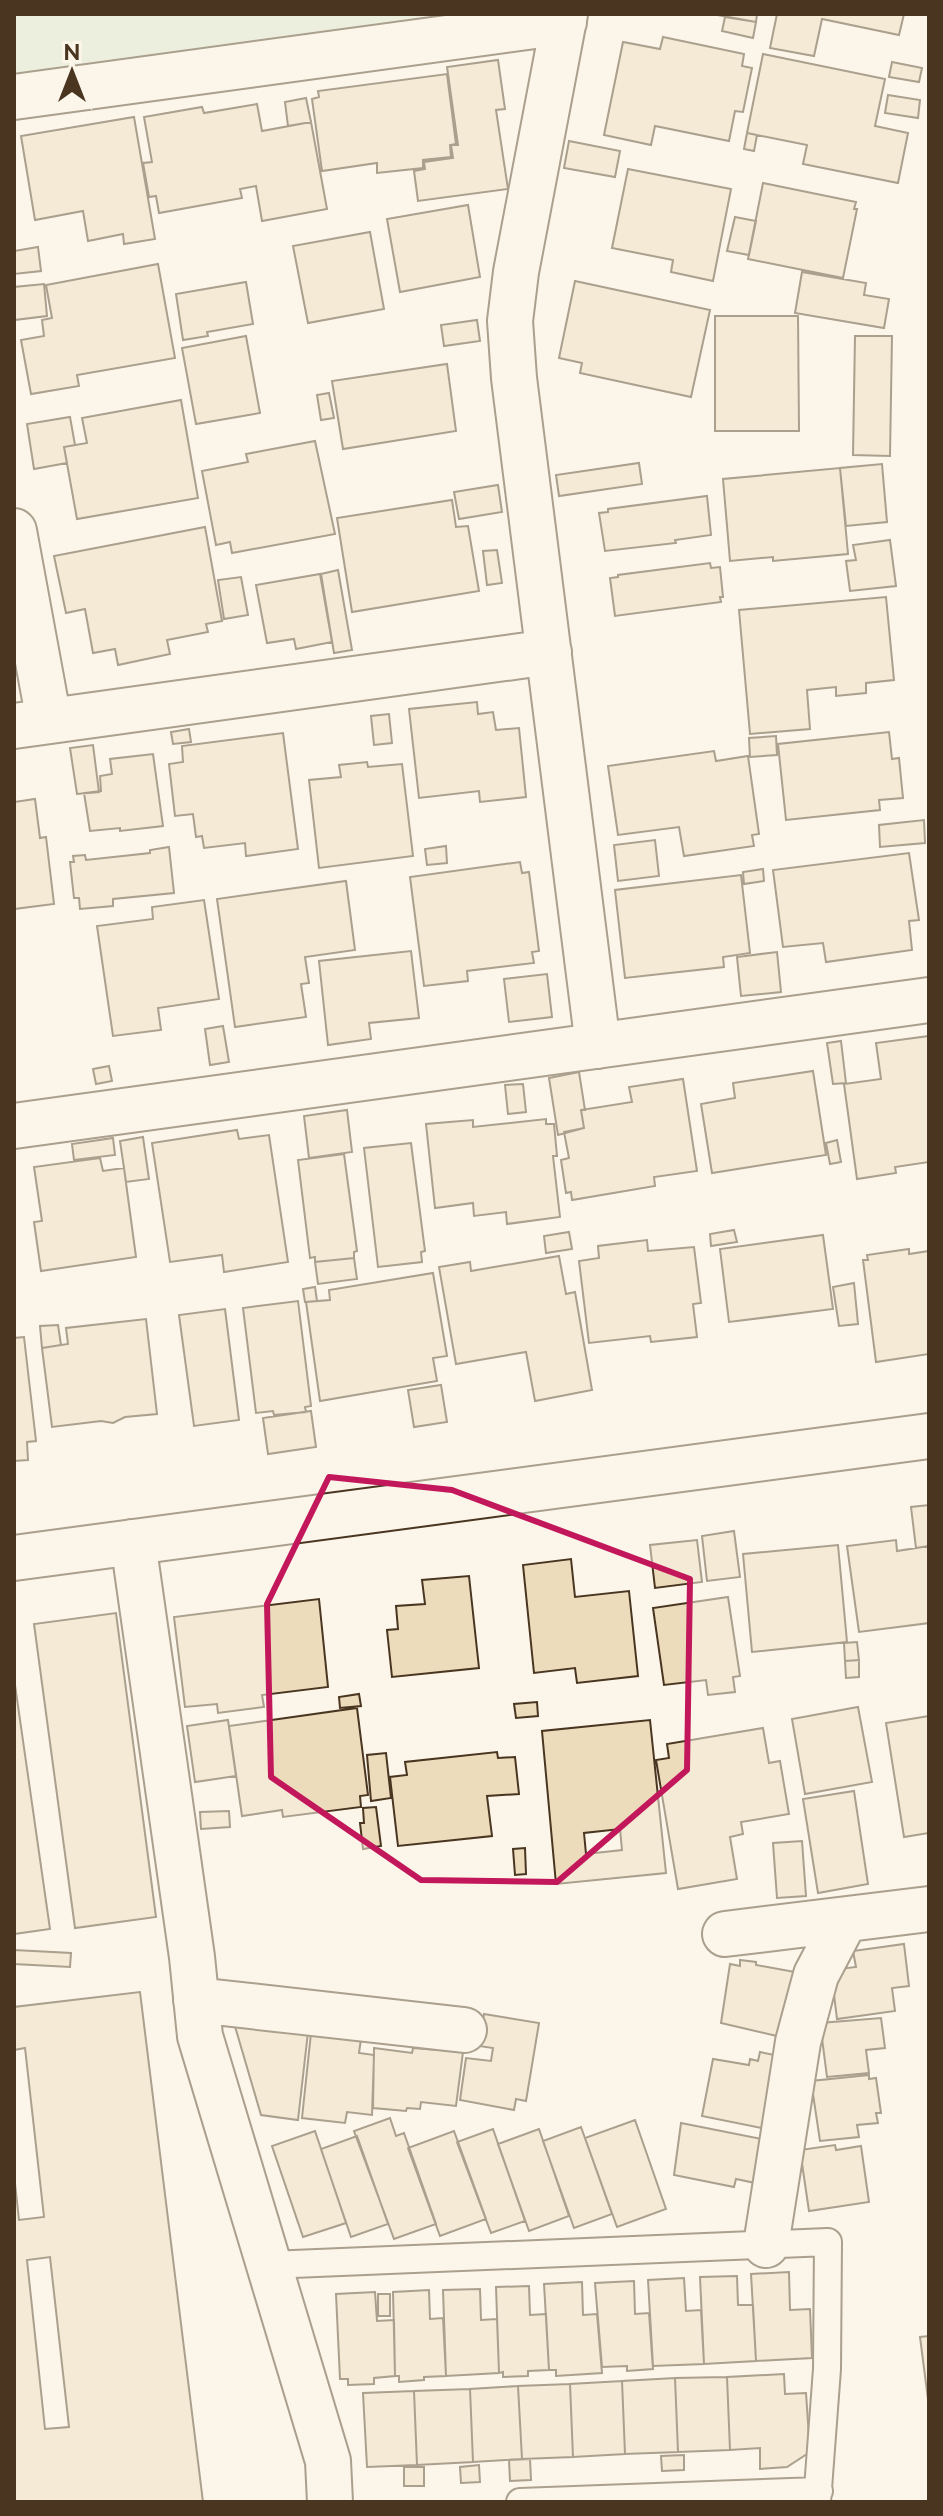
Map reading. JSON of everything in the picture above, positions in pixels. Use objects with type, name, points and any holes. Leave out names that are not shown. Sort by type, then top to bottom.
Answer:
[{"type":"street","points":[[14,97],[565,18],[516,272],[510,321],[514,378],[598,1046]]},
{"type":"street","points":[[14,531],[32,724],[549,652]]},
{"type":"street","points":[[14,1126],[929,1000]]},
{"type":"street","points":[[14,1558],[929,1436]]},
{"type":"street","points":[[133,1542],[200,2036],[328,2461],[330,2502]]},
{"type":"street","points":[[725,1934],[929,1909]]},
{"type":"street","points":[[766,2245],[798,2042],[816,1975],[845,1920]]},
{"type":"street","points":[[196,2000],[464,2030]]},
{"type":"lane","points":[[269,2265],[828,2242],[827,2369],[818,2496],[520,2502]]},
{"type":"highlighted area","points":[[329,1477],[452,1490],[690,1579],[687,1770],[557,1882],[421,1880],[271,1777],[267,1604]]},
{"type":"green space","points":[[14,14],[504,14],[14,81]]},
{"type":"building","points":[[712,14],[757,14],[756,22]]},
{"type":"building","points":[[777,14],[904,14],[899,35],[822,19],[814,56],[770,48]]},
{"type":"building","points":[[725,17],[756,22],[753,38],[722,31]]},
{"type":"building","points":[[663,37],[744,54],[742,66],[752,68],[743,112],[735,111],[729,141],[655,126],[651,145],[604,135],[623,42],[660,49]]},
{"type":"building","points":[[763,54],[885,79],[875,126],[908,133],[898,183],[803,164],[807,145],[747,133]]},
{"type":"building","points":[[498,60],[505,109],[496,110],[508,189],[418,201],[414,171],[425,169],[424,162],[453,158],[451,145],[458,145],[447,67]]},
{"type":"building","points":[[892,62],[922,68],[919,82],[889,77]]},
{"type":"building","points":[[447,74],[456,144],[450,145],[451,157],[423,160],[423,168],[377,173],[377,163],[322,171],[312,99],[319,97],[318,91]]},
{"type":"building","points":[[888,95],[920,100],[918,118],[885,113]]},
{"type":"building","points":[[306,98],[311,122],[288,126],[285,102]]},
{"type":"building","points":[[257,104],[262,131],[311,122],[327,209],[262,221],[256,186],[240,189],[242,198],[159,213],[156,196],[149,197],[143,163],[152,162],[144,117],[202,107],[204,113]]},
{"type":"building","points":[[134,117],[155,239],[124,244],[123,234],[88,241],[83,211],[35,220],[21,136]]},
{"type":"building","points":[[747,133],[757,135],[754,151],[744,149]]},
{"type":"building","points":[[569,141],[620,151],[615,177],[564,168]]},
{"type":"building","points":[[628,169],[731,189],[713,281],[671,272],[673,260],[612,248]]},
{"type":"building","points":[[763,183],[856,202],[843,278],[748,259]]},
{"type":"building","points":[[468,205],[480,277],[400,292],[387,219]]},
{"type":"building","points":[[735,217],[756,221],[749,255],[727,251]]},
{"type":"building","points":[[370,232],[384,309],[308,323],[293,246]]},
{"type":"building","points":[[38,247],[41,271],[14,274],[14,251]]},
{"type":"building","points":[[158,264],[175,358],[77,375],[79,386],[31,394],[21,340],[44,336],[42,320],[52,318],[46,285]]},
{"type":"building","points":[[802,272],[866,283],[864,295],[889,299],[884,328],[795,313]]},
{"type":"building","points":[[575,281],[710,310],[691,397],[580,373],[582,363],[559,358]]},
{"type":"building","points":[[246,282],[253,324],[207,332],[208,336],[183,340],[176,294]]},
{"type":"building","points":[[44,284],[47,316],[14,320],[14,287]]},
{"type":"building","points":[[715,316],[798,316],[799,431],[715,431]]},
{"type":"building","points":[[477,320],[480,341],[444,346],[441,325]]},
{"type":"building","points":[[246,336],[260,413],[196,424],[182,348]]},
{"type":"building","points":[[855,336],[892,336],[890,456],[853,455]]},
{"type":"building","points":[[447,364],[456,431],[343,449],[332,381]]},
{"type":"building","points":[[329,393],[334,418],[321,420],[317,395]]},
{"type":"building","points":[[181,400],[198,498],[77,519],[64,447],[87,443],[82,418]]},
{"type":"building","points":[[70,417],[75,445],[64,447],[67,463],[34,469],[27,424]]},
{"type":"building","points":[[315,441],[335,534],[232,553],[230,542],[216,545],[202,471],[248,462],[246,454]]},
{"type":"building","points":[[639,463],[642,484],[559,496],[556,475]]},
{"type":"building","points":[[882,464],[887,522],[846,526],[840,468]]},
{"type":"building","points":[[840,468],[848,554],[773,561],[773,557],[730,561],[723,479]]},
{"type":"building","points":[[498,485],[502,512],[459,519],[454,492]]},
{"type":"building","points":[[707,496],[711,535],[675,540],[676,543],[605,551],[599,513],[608,512],[608,509]]},
{"type":"building","points":[[452,500],[456,527],[468,526],[479,591],[352,612],[337,518]]},
{"type":"building","points":[[205,527],[222,621],[206,624],[208,632],[167,640],[170,654],[118,665],[115,649],[93,653],[85,609],[66,613],[54,556]]},
{"type":"building","points":[[890,540],[896,586],[850,591],[846,561],[856,560],[853,545]]},
{"type":"building","points":[[497,550],[502,583],[487,585],[483,551]]},
{"type":"building","points":[[710,563],[711,568],[720,567],[721,602],[615,616],[610,578]]},
{"type":"building","points":[[338,570],[352,650],[334,653],[321,574]]},
{"type":"building","points":[[320,574],[332,642],[296,649],[294,639],[267,643],[256,585]]},
{"type":"building","points":[[241,577],[248,615],[224,619],[218,580]]},
{"type":"building","points":[[886,597],[894,680],[866,683],[866,693],[836,696],[836,687],[807,690],[810,729],[750,734],[739,610]]},
{"type":"building","points":[[477,702],[478,714],[493,712],[496,730],[519,728],[526,797],[480,802],[479,791],[419,798],[409,709]]},
{"type":"building","points":[[389,714],[392,743],[374,745],[371,716]]},
{"type":"building","points":[[189,729],[191,742],[173,744],[171,732]]},
{"type":"building","points":[[889,732],[892,759],[899,758],[903,798],[879,800],[880,810],[786,820],[778,744]]},
{"type":"building","points":[[283,733],[298,849],[246,856],[245,843],[204,848],[202,836],[196,837],[193,814],[175,816],[169,764],[183,762],[182,746]]},
{"type":"building","points":[[776,736],[777,755],[750,757],[749,738]]},
{"type":"building","points":[[93,745],[99,792],[77,794],[70,748]]},
{"type":"building","points":[[714,751],[716,761],[748,756],[759,834],[752,835],[754,846],[684,856],[679,827],[618,835],[608,766]]},
{"type":"building","points":[[153,754],[163,826],[90,831],[84,793],[101,791],[100,776],[112,774],[110,759]]},
{"type":"building","points":[[367,762],[368,767],[402,764],[413,856],[319,868],[309,780],[341,777],[339,765]]},
{"type":"building","points":[[35,799],[40,838],[46,837],[54,904],[14,909],[14,802]]},
{"type":"building","points":[[924,820],[925,843],[880,847],[879,825]]},
{"type":"building","points":[[655,840],[659,876],[618,881],[614,845]]},
{"type":"building","points":[[446,846],[447,863],[427,865],[425,849]]},
{"type":"building","points":[[169,847],[174,893],[113,899],[113,906],[80,909],[79,898],[74,898],[70,862],[74,862],[73,856],[85,855],[86,860],[150,853],[150,850]]},
{"type":"building","points":[[909,853],[919,920],[909,921],[912,950],[826,962],[823,943],[783,947],[773,870]]},
{"type":"building","points":[[520,862],[522,873],[529,872],[539,951],[532,952],[534,963],[467,971],[468,981],[424,986],[410,877]]},
{"type":"building","points":[[763,869],[764,881],[744,884],[743,872]]},
{"type":"building","points":[[741,875],[750,953],[723,957],[724,967],[625,978],[615,890]]},
{"type":"building","points":[[346,881],[355,950],[305,957],[309,983],[301,984],[306,1017],[235,1027],[217,899]]},
{"type":"building","points":[[204,900],[219,999],[158,1008],[161,1030],[113,1036],[97,926],[153,919],[152,907]]},
{"type":"building","points":[[411,951],[419,1018],[369,1023],[371,1039],[328,1045],[319,961]]},
{"type":"building","points":[[777,952],[781,992],[741,996],[737,957]]},
{"type":"building","points":[[547,974],[552,1017],[509,1022],[504,979]]},
{"type":"building","points":[[223,1026],[229,1062],[210,1065],[205,1029]]},
{"type":"building","points":[[929,1036],[929,1162],[895,1167],[896,1173],[857,1179],[844,1084],[881,1079],[876,1043]]},
{"type":"building","points":[[841,1041],[846,1083],[833,1084],[827,1043]]},
{"type":"building","points":[[109,1066],[112,1081],[96,1084],[93,1069]]},
{"type":"building","points":[[813,1071],[826,1155],[712,1173],[701,1104],[735,1098],[733,1083]]},
{"type":"building","points":[[579,1072],[585,1110],[581,1110],[584,1128],[558,1135],[549,1078]]},
{"type":"building","points":[[683,1079],[697,1171],[654,1177],[655,1186],[572,1200],[571,1192],[566,1193],[561,1160],[569,1158],[564,1132],[584,1128],[581,1110],[632,1102],[629,1087]]},
{"type":"building","points":[[523,1084],[526,1112],[508,1114],[505,1085]]},
{"type":"building","points":[[347,1110],[352,1152],[309,1158],[304,1116]]},
{"type":"building","points":[[546,1119],[546,1124],[554,1124],[557,1156],[553,1156],[560,1217],[507,1224],[506,1212],[474,1216],[473,1203],[435,1208],[426,1124],[473,1120],[473,1127]]},
{"type":"building","points":[[237,1130],[239,1139],[269,1135],[288,1262],[224,1272],[222,1255],[170,1262],[152,1143]]},
{"type":"building","points":[[143,1137],[149,1179],[126,1182],[120,1141]]},
{"type":"building","points":[[113,1138],[115,1155],[74,1160],[72,1144]]},
{"type":"building","points":[[837,1140],[841,1162],[830,1164],[826,1143]]},
{"type":"building","points":[[411,1143],[425,1251],[421,1252],[422,1262],[378,1267],[364,1148]]},
{"type":"building","points":[[344,1154],[357,1251],[354,1258],[315,1262],[315,1257],[310,1258],[298,1160]]},
{"type":"building","points":[[100,1158],[103,1171],[124,1168],[136,1257],[41,1271],[34,1222],[42,1221],[34,1167]]},
{"type":"building","points":[[734,1230],[737,1242],[711,1246],[710,1234]]},
{"type":"building","points":[[569,1232],[572,1249],[546,1253],[544,1236]]},
{"type":"building","points":[[823,1235],[833,1309],[729,1322],[720,1249]]},
{"type":"building","points":[[647,1240],[648,1251],[694,1247],[701,1303],[693,1304],[697,1337],[651,1342],[650,1336],[589,1343],[579,1261],[599,1258],[598,1246]]},
{"type":"building","points":[[909,1249],[909,1254],[929,1251],[929,1354],[876,1362],[863,1260],[868,1260],[867,1255]]},
{"type":"building","points":[[559,1256],[566,1294],[575,1292],[592,1390],[535,1401],[526,1352],[456,1364],[439,1267],[470,1262],[471,1271]]},
{"type":"building","points":[[354,1258],[357,1279],[318,1284],[315,1262]]},
{"type":"building","points":[[433,1273],[447,1356],[433,1358],[437,1381],[320,1401],[306,1302],[330,1300],[329,1290]]},
{"type":"building","points":[[854,1283],[858,1324],[839,1326],[833,1287]]},
{"type":"building","points":[[315,1287],[317,1301],[305,1302],[303,1289]]},
{"type":"building","points":[[298,1301],[311,1406],[305,1407],[306,1412],[256,1413],[243,1308]]},
{"type":"building","points":[[225,1309],[239,1420],[194,1426],[179,1315]]},
{"type":"building","points":[[146,1319],[157,1414],[125,1417],[113,1423],[101,1421],[52,1427],[42,1348],[68,1344],[66,1328]]},
{"type":"building","points":[[58,1325],[61,1345],[42,1348],[40,1326]]},
{"type":"building","points":[[24,1337],[36,1441],[27,1442],[28,1460],[14,1461],[14,1338]]},
{"type":"building","points":[[441,1385],[447,1422],[414,1427],[408,1390]]},
{"type":"building","points":[[311,1411],[316,1447],[268,1454],[263,1418]]},
{"type":"building","points":[[929,1505],[929,1546],[916,1548],[911,1507]]},
{"type":"building","points":[[734,1531],[740,1577],[707,1581],[702,1536]]},
{"type":"building","points":[[697,1540],[702,1582],[655,1588],[650,1545]]},
{"type":"building","points":[[896,1540],[897,1551],[929,1546],[929,1623],[859,1632],[847,1546]]},
{"type":"building","points":[[838,1545],[847,1642],[752,1652],[743,1554]]},
{"type":"building","points":[[571,1559],[575,1597],[629,1591],[638,1676],[577,1683],[575,1668],[534,1673],[523,1565]]},
{"type":"building","points":[[469,1576],[479,1668],[392,1677],[387,1630],[398,1629],[396,1606],[425,1604],[422,1580]]},
{"type":"building","points":[[728,1597],[740,1676],[733,1677],[735,1692],[708,1695],[706,1680],[664,1685],[653,1608]]},
{"type":"building","points":[[319,1599],[328,1687],[262,1695],[264,1707],[218,1713],[217,1704],[185,1707],[174,1617]]},
{"type":"building","points":[[116,1613],[156,1917],[75,1928],[34,1624]]},
{"type":"building","points":[[857,1642],[859,1660],[845,1661],[844,1643]]},
{"type":"building","points":[[859,1660],[859,1677],[846,1678],[845,1661]]},
{"type":"building","points":[[14,1678],[50,1929],[14,1934]]},
{"type":"building","points":[[359,1694],[361,1706],[340,1708],[339,1697]]},
{"type":"building","points":[[537,1702],[538,1716],[516,1718],[514,1704]]},
{"type":"building","points":[[858,1707],[872,1782],[805,1794],[792,1719]]},
{"type":"building","points":[[357,1708],[368,1795],[360,1796],[361,1807],[283,1817],[282,1810],[242,1816],[229,1726]]},
{"type":"building","points":[[929,1716],[929,1833],[904,1837],[886,1723]]},
{"type":"building","points":[[228,1720],[236,1776],[195,1782],[187,1726]]},
{"type":"building","points":[[650,1720],[666,1873],[556,1884],[542,1731]],"holes":[[[620,1829],[622,1850],[586,1854],[584,1833]]]},
{"type":"building","points":[[763,1728],[769,1763],[780,1761],[789,1814],[741,1822],[743,1834],[730,1837],[737,1879],[678,1889],[656,1760],[669,1758],[667,1744]]},
{"type":"building","points":[[497,1752],[498,1758],[515,1757],[519,1794],[487,1796],[492,1836],[398,1846],[390,1777],[407,1775],[405,1762]]},
{"type":"building","points":[[386,1753],[391,1798],[371,1801],[367,1755]]},
{"type":"building","points":[[854,1791],[868,1884],[818,1893],[803,1799]]},
{"type":"building","points":[[376,1807],[381,1846],[363,1849],[360,1823],[364,1823],[363,1808]]},
{"type":"building","points":[[229,1811],[230,1827],[201,1829],[200,1812]]},
{"type":"building","points":[[802,1841],[806,1896],[777,1898],[773,1843]]},
{"type":"building","points":[[525,1848],[526,1874],[515,1875],[513,1849]]},
{"type":"building","points":[[904,1944],[909,1986],[892,1988],[895,2011],[837,2019],[831,1970],[856,1967],[853,1951]]},
{"type":"building","points":[[14,1950],[71,1953],[70,1967],[14,1964]]},
{"type":"building","points":[[740,1960],[795,1972],[781,2037],[721,2023],[730,1964],[740,1966]]},
{"type":"building","points":[[140,1992],[203,2502],[14,2502],[14,2174],[19,2220],[44,2217],[25,2048],[14,2050],[14,2007]],"holes":[[[50,2257],[69,2427],[45,2429],[27,2260]]]},
{"type":"building","points":[[484,2014],[539,2023],[526,2101],[516,2099],[514,2110],[460,2100],[466,2058],[491,2061],[493,2048],[479,2046]]},
{"type":"building","points":[[881,2018],[885,2048],[866,2050],[869,2073],[827,2077],[820,2023]]},
{"type":"building","points":[[234,2023],[308,2032],[298,2120],[261,2115]]},
{"type":"building","points":[[311,2033],[361,2039],[359,2053],[374,2055],[372,2115],[347,2112],[345,2123],[302,2118]]},
{"type":"building","points":[[374,2048],[412,2053],[413,2048],[463,2052],[456,2106],[421,2102],[420,2109],[407,2108],[406,2111],[373,2108]]},
{"type":"building","points":[[760,2052],[779,2056],[766,2129],[702,2116],[713,2059],[749,2065],[750,2059],[758,2061]]},
{"type":"building","points":[[869,2075],[869,2079],[876,2078],[881,2113],[876,2113],[878,2123],[857,2125],[859,2137],[820,2141],[811,2081]]},
{"type":"building","points":[[390,2118],[396,2136],[404,2133],[436,2224],[394,2239],[354,2131]]},
{"type":"building","points":[[635,2120],[666,2209],[617,2227],[585,2138]]},
{"type":"building","points":[[681,2123],[766,2140],[755,2183],[736,2179],[734,2187],[674,2175]]},
{"type":"building","points":[[581,2127],[612,2214],[574,2228],[543,2141]]},
{"type":"building","points":[[493,2129],[525,2221],[491,2233],[457,2142]]},
{"type":"building","points":[[539,2129],[569,2216],[529,2231],[498,2144]]},
{"type":"building","points":[[315,2131],[346,2223],[303,2237],[272,2146]]},
{"type":"building","points":[[454,2131],[486,2219],[440,2236],[408,2148]]},
{"type":"building","points":[[357,2136],[388,2224],[351,2237],[321,2149]]},
{"type":"building","points":[[835,2145],[836,2150],[861,2146],[869,2202],[809,2211],[800,2150]]},
{"type":"building","points":[[789,2272],[790,2310],[810,2309],[812,2358],[756,2361],[751,2274]]},
{"type":"building","points":[[737,2276],[738,2305],[753,2305],[756,2361],[704,2364],[700,2277]]},
{"type":"building","points":[[684,2278],[686,2311],[701,2310],[704,2364],[653,2366],[648,2280]]},
{"type":"building","points":[[634,2281],[635,2314],[649,2313],[653,2369],[627,2371],[627,2366],[602,2367],[595,2283]]},
{"type":"building","points":[[582,2282],[583,2315],[597,2314],[602,2373],[556,2376],[556,2370],[549,2370],[544,2284]]},
{"type":"building","points":[[529,2286],[530,2315],[546,2314],[549,2370],[528,2371],[528,2376],[503,2377],[503,2372],[499,2373],[496,2287]]},
{"type":"building","points":[[480,2289],[481,2320],[497,2319],[499,2373],[446,2376],[443,2290]]},
{"type":"building","points":[[429,2290],[430,2319],[443,2318],[446,2376],[399,2382],[399,2376],[395,2376],[393,2292]]},
{"type":"building","points":[[375,2292],[377,2321],[394,2320],[395,2376],[374,2378],[374,2384],[348,2385],[348,2379],[340,2379],[336,2294]]},
{"type":"building","points":[[378,2294],[390,2294],[390,2316],[378,2316]]},
{"type":"building","points":[[929,2336],[929,2407],[920,2337]]},
{"type":"building","points":[[784,2374],[785,2394],[806,2393],[810,2452],[787,2467],[760,2469],[760,2448],[730,2450],[727,2377]]},
{"type":"building","points":[[727,2377],[730,2450],[678,2452],[675,2378]]},
{"type":"building","points":[[675,2378],[678,2452],[625,2454],[622,2381]]},
{"type":"building","points":[[622,2381],[625,2454],[573,2457],[570,2384]]},
{"type":"building","points":[[570,2384],[573,2457],[522,2459],[518,2386]]},
{"type":"building","points":[[518,2386],[522,2459],[473,2462],[470,2389]]},
{"type":"building","points":[[470,2389],[473,2462],[417,2465],[414,2391]]},
{"type":"building","points":[[414,2391],[417,2465],[367,2467],[363,2393]]},
{"type":"building","points":[[684,2455],[684,2470],[662,2471],[661,2456]]},
{"type":"building","points":[[530,2459],[531,2480],[510,2481],[509,2460]]},
{"type":"building","points":[[479,2465],[480,2482],[461,2483],[460,2467]]},
{"type":"building","points":[[404,2467],[424,2467],[424,2486],[404,2486]]}]
